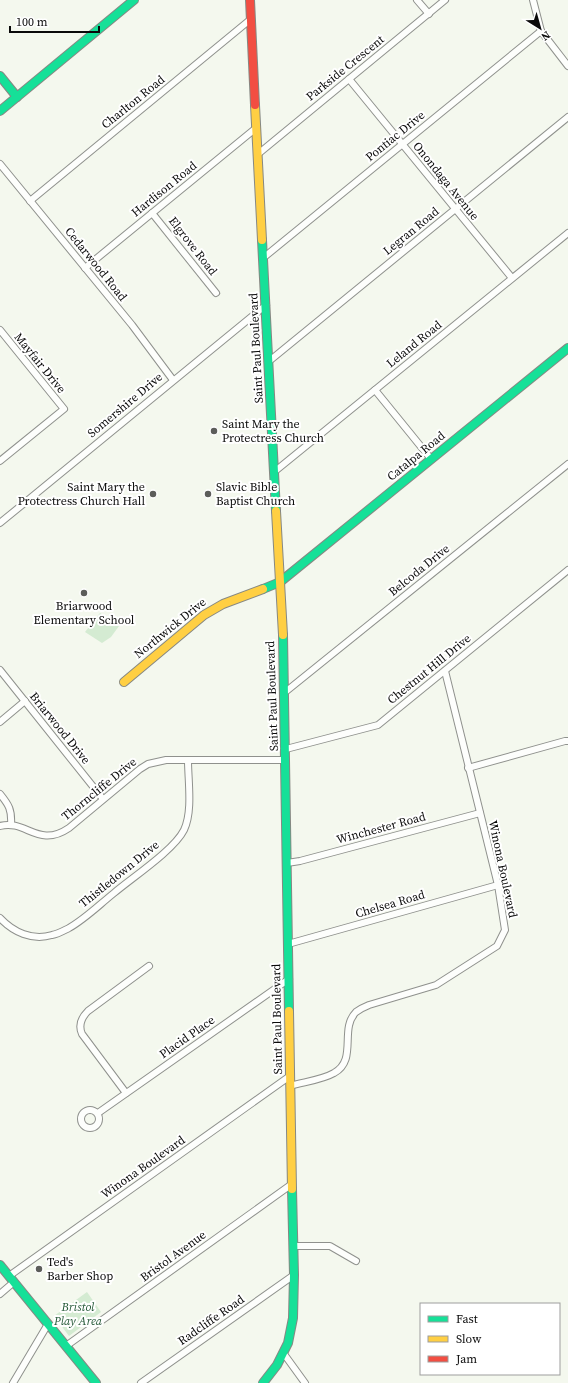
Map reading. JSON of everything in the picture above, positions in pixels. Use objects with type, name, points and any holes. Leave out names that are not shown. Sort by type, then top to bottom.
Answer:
[{"type":"main road","points":[[0,111],[134,0]]},
{"type":"main road","name":"Saint Paul Boulevard","points":[[250,0],[280,582],[286,749],[294,1275],[293,1318],[291,1331],[284,1354],[271,1374],[263,1383]]},
{"type":"main road","points":[[0,76],[17,97]]},
{"type":"main road","name":"Catalpa Road","points":[[280,582],[568,348]]},
{"type":"main road","name":"Northwick Drive","points":[[124,682],[204,615],[218,606],[280,582]]},
{"type":"main road","points":[[0,1265],[96,1383]]},
{"type":"street","points":[[417,0],[429,14]]},
{"type":"street","name":"Parkside Crescent","points":[[258,154],[445,0]]},
{"type":"street","points":[[533,0],[542,31],[568,66]]},
{"type":"street","name":"Charlton Road","points":[[30,201],[251,19]]},
{"type":"street","name":"Pontiac Drive","points":[[263,258],[542,31]]},
{"type":"street","name":"Onondaga Avenue","points":[[349,79],[512,278]]},
{"type":"street","name":"Legran Road","points":[[268,362],[568,117]]},
{"type":"street","name":"Hardison Road","points":[[85,268],[256,128]]},
{"type":"street","name":"Cedarwood Road","points":[[0,164],[140,336],[173,380]]},
{"type":"street","name":"Elgrove Road","points":[[152,213],[216,293]]},
{"type":"street","name":"Leland Road","points":[[274,472],[568,233]]},
{"type":"street","name":"Somershire Drive","points":[[0,523],[266,305]]},
{"type":"street","name":"Mayfair Drive","points":[[0,330],[64,409],[0,461]]},
{"type":"street","points":[[375,390],[431,459]]},
{"type":"street","name":"Belcoda Drive","points":[[284,693],[568,464]]},
{"type":"street","name":"Chestnut Hill Drive","points":[[286,749],[378,725],[568,570]]},
{"type":"street","name":"Briarwood Drive","points":[[0,670],[103,799]]},
{"type":"street","name":"Winona Boulevard","points":[[290,1086],[328,1076],[339,1070],[346,1058],[349,1024],[355,1013],[360,1009],[436,985],[498,946],[505,930],[498,885],[445,671]]},
{"type":"street","points":[[0,722],[25,701]]},
{"type":"street","points":[[468,768],[568,741]]},
{"type":"street","name":"Thorncliffe Drive","points":[[0,826],[11,825],[38,835],[47,836],[59,833],[69,828],[148,764],[166,760],[286,760]]},
{"type":"street","name":"Thistledown Drive","points":[[0,918],[16,931],[30,936],[44,937],[60,932],[78,922],[166,851],[180,837],[185,829],[188,819],[188,760]]},
{"type":"street","points":[[0,794],[8,804],[12,814],[11,825]]},
{"type":"street","name":"Winchester Road","points":[[287,863],[300,861],[480,813]]},
{"type":"street","name":"Chelsea Road","points":[[288,944],[498,885]]},
{"type":"street","points":[[126,1093],[82,1034],[80,1022],[88,1012],[149,966]]},
{"type":"street","name":"Placid Place","points":[[98,1113],[289,979]]},
{"type":"street","name":"Winona Boulevard","points":[[0,1294],[12,1279],[290,1076]]},
{"type":"street","name":"Bristol Avenue","points":[[66,1346],[292,1184]]},
{"type":"street","points":[[293,1246],[330,1246],[356,1261]]},
{"type":"street","name":"Radcliffe Road","points":[[141,1383],[294,1275]]},
{"type":"street","points":[[13,1383],[48,1324]]},
{"type":"street","points":[[284,1354],[305,1383]]},
{"type":"green space","points":[[100,613],[119,626],[111,637],[102,643],[85,632]]},
{"type":"green space","name":"Bristol Play Area","points":[[87,1292],[101,1312],[69,1336],[54,1316]]},
{"type":"traffic: fast","points":[[0,111],[134,0]]},
{"type":"traffic: fast","points":[[0,76],[17,97]]},
{"type":"traffic: fast","points":[[262,240],[276,511]]},
{"type":"traffic: fast","points":[[263,589],[280,582],[568,348]]},
{"type":"traffic: fast","points":[[283,635],[289,1011]]},
{"type":"traffic: fast","points":[[263,1383],[277,1365],[288,1343],[293,1318],[294,1275],[292,1189]]},
{"type":"traffic: fast","points":[[0,1265],[96,1383]]},
{"type":"traffic: slow","points":[[255,105],[262,240]]},
{"type":"traffic: slow","points":[[276,511],[283,635]]},
{"type":"traffic: slow","points":[[124,682],[204,615],[223,604],[263,589]]},
{"type":"traffic: slow","points":[[289,1011],[292,1189]]},
{"type":"traffic: jam","points":[[250,0],[255,105]]},
{"type":"place","name":"Saint Mary the Protectress Church","points":[[214,431]]},
{"type":"place","name":"Saint Mary the Protectress Church Hall","points":[[153,494]]},
{"type":"place","name":"Slavic Bible Baptist Church","points":[[208,494]]},
{"type":"place","name":"Briarwood Elementary School","points":[[84,593]]},
{"type":"place","name":"Ted's Barber Shop","points":[[39,1269]]}]
